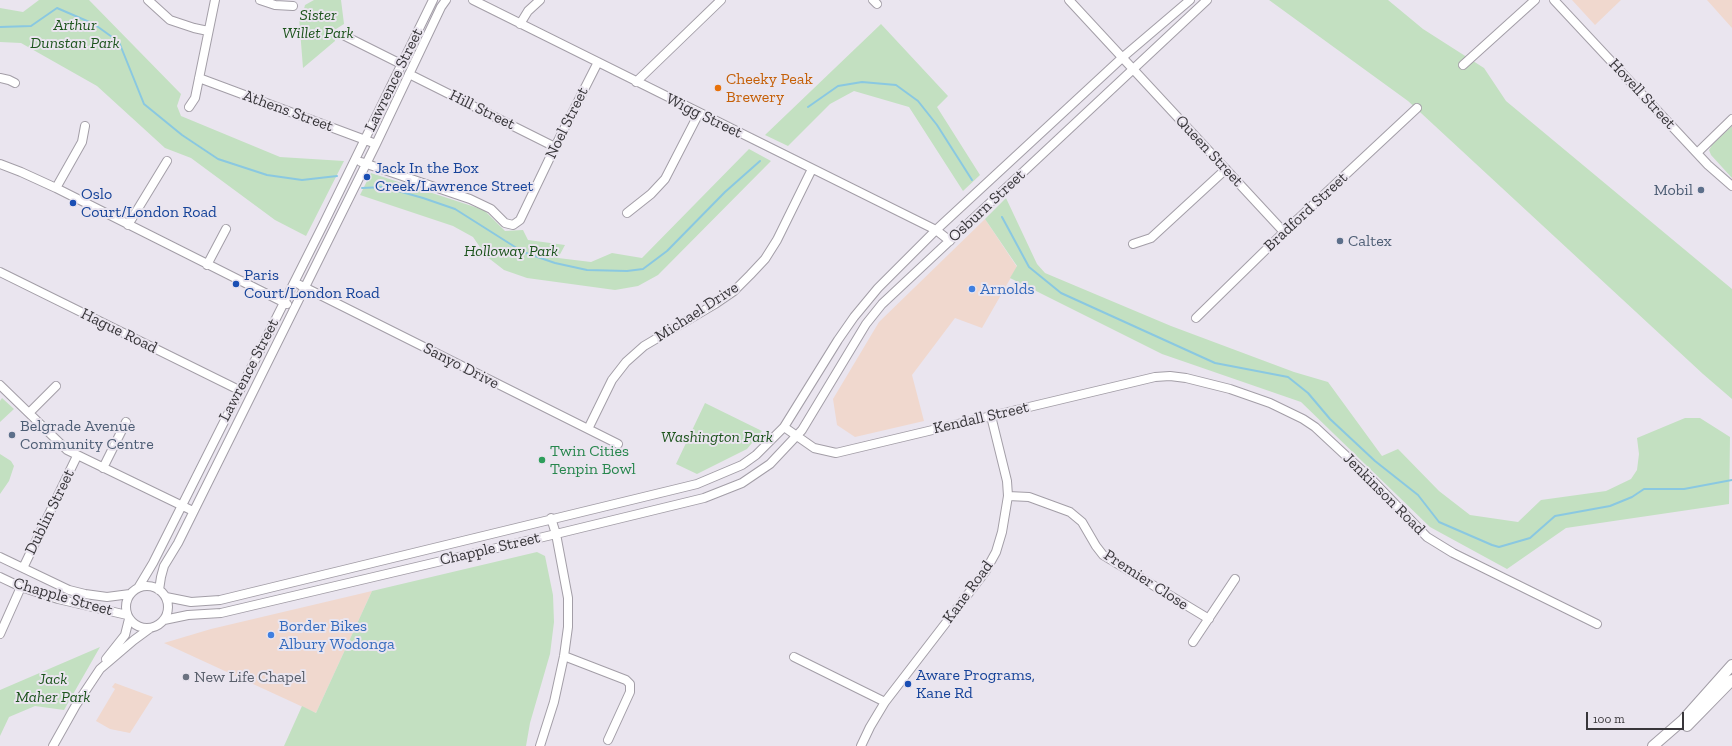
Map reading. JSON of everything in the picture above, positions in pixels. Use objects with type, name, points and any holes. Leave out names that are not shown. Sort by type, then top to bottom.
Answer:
[{"type":"main road","points":[[1653,746],[1683,720],[1732,665]]},
{"type":"main road","points":[[1660,746],[1687,726],[1732,680]]},
{"type":"street","points":[[148,0],[170,20],[208,31]]},
{"type":"street","points":[[189,107],[195,98],[215,0]]},
{"type":"street","points":[[260,0],[275,5],[293,6]]},
{"type":"street","name":"Lawrence Street","points":[[138,588],[146,576],[182,506],[355,160],[433,0]]},
{"type":"street","name":"Lawrence Street","points":[[160,590],[160,577],[164,566],[178,543],[376,144],[441,7],[447,0]]},
{"type":"street","name":"Wigg Street","points":[[472,0],[936,230],[950,240]]},
{"type":"street","points":[[520,24],[528,11],[540,0]]},
{"type":"street","points":[[636,82],[721,0]]},
{"type":"street","points":[[1069,0],[1123,57]]},
{"type":"street","name":"Osburn Street","points":[[784,427],[854,318],[878,288],[936,230],[1123,57],[1190,0]]},
{"type":"street","name":"Osburn Street","points":[[796,436],[808,422],[853,344],[872,316],[888,298],[1207,0]]},
{"type":"street","points":[[1463,65],[1535,0]]},
{"type":"street","name":"Hovell Street","points":[[1554,0],[1696,153],[1732,186]]},
{"type":"street","points":[[345,36],[401,64]]},
{"type":"street","name":"Queen Street","points":[[1123,57],[1284,232]]},
{"type":"street","name":"Noel Street","points":[[365,164],[470,199],[491,209],[505,223],[513,225],[520,220],[554,147],[598,62]]},
{"type":"street","name":"Hill Street","points":[[409,74],[554,147]]},
{"type":"street","points":[[0,78],[15,83]]},
{"type":"street","name":"Athens Street","points":[[199,78],[376,144]]},
{"type":"street","name":"Bradford Street","points":[[1196,318],[1284,232],[1417,108]]},
{"type":"street","points":[[627,213],[651,194],[665,179],[699,113]]},
{"type":"street","points":[[1696,153],[1732,119]]},
{"type":"street","points":[[56,188],[82,142],[85,126]]},
{"type":"street","points":[[355,160],[365,164]]},
{"type":"street","points":[[128,225],[167,161]]},
{"type":"street","points":[[0,164],[56,188],[207,265],[294,307]]},
{"type":"street","name":"Michael Drive","points":[[588,429],[612,380],[630,358],[644,346],[715,304],[750,275],[765,259],[777,240],[812,169]]},
{"type":"street","points":[[1133,244],[1151,238],[1226,169]]},
{"type":"street","points":[[207,265],[226,229]]},
{"type":"street","name":"Hague Road","points":[[0,272],[239,390]]},
{"type":"street","name":"Sanyo Drive","points":[[294,282],[618,444]]},
{"type":"street","name":"Kendall Street","points":[[784,427],[814,448],[836,453],[1155,377],[1170,376]]},
{"type":"street","name":"Jenkinson Road","points":[[1170,376],[1186,378],[1230,389],[1270,403],[1297,415],[1315,427],[1372,480],[1427,537],[1453,553],[1597,624]]},
{"type":"street","points":[[0,385],[67,450],[193,511]]},
{"type":"street","points":[[29,413],[56,386]]},
{"type":"street","name":"Kane Road","points":[[861,746],[870,726],[885,702],[985,572],[996,552],[1002,532],[1008,496],[1007,481],[991,416]]},
{"type":"street","points":[[103,468],[126,422]]},
{"type":"street","name":"Chapple Street","points":[[166,597],[191,602],[220,600],[551,518],[697,484],[742,465],[756,455],[784,427]]},
{"type":"street","name":"Chapple Street","points":[[164,620],[188,615],[221,613],[556,534],[718,493],[742,483],[760,472],[779,456],[796,436]]},
{"type":"street","name":"Dublin Street","points":[[23,568],[77,456]]},
{"type":"street","name":"Premier Close","points":[[1008,496],[1029,497],[1070,512],[1082,522],[1103,555],[1208,619]]},
{"type":"street","points":[[540,746],[554,702],[564,656],[568,627],[568,598],[556,534],[551,518]]},
{"type":"street","name":"Chapple Street","points":[[0,557],[69,590],[107,597],[130,594]]},
{"type":"street","name":"Chapple Street","points":[[0,577],[21,587],[73,603],[128,617]]},
{"type":"street","points":[[1194,642],[1235,579]]},
{"type":"street","points":[[53,746],[88,686],[103,667],[134,640],[164,620],[168,607],[166,597],[160,590],[149,586],[138,588],[130,594],[126,604],[128,617],[125,635],[106,659],[103,667]]},
{"type":"street","points":[[0,634],[21,587]]},
{"type":"street","points":[[128,617],[136,626],[149,629]]},
{"type":"street","points":[[564,656],[626,680],[630,684],[630,692],[608,740]]},
{"type":"street","points":[[794,657],[885,702]]},
{"type":"shaded area","points":[[1572,0],[1621,0],[1595,25]]},
{"type":"shaded area","points":[[1707,0],[1732,0],[1732,28]]},
{"type":"shaded area","points":[[985,219],[1017,267],[982,328],[955,318],[912,375],[924,421],[855,437],[837,425],[833,399],[879,322]]},
{"type":"shaded area","points":[[372,591],[316,713],[164,643],[211,629]]},
{"type":"shaded area","points":[[115,683],[153,697],[130,733],[110,729],[96,721],[115,689],[112,687]]},
{"type":"green space","name":"Arthur Dunstan Park","points":[[39,0],[89,0],[181,94],[177,106],[181,116],[280,157],[344,161],[306,236],[275,220],[191,158],[165,148],[97,86],[21,43],[0,42],[0,8],[23,12]]},
{"type":"green space","name":"Sister Willet Park","points":[[314,0],[341,0],[344,24],[336,29],[334,36],[335,41],[303,68],[299,17],[303,13],[305,5]]},
{"type":"green space","points":[[1269,0],[1388,0],[1423,29],[1484,68],[1506,101],[1732,289],[1732,399],[1703,374],[1408,101]]},
{"type":"green space","points":[[881,24],[948,96],[937,107],[980,175],[963,191],[909,107],[854,91],[830,104],[788,146],[765,135]]},
{"type":"green space","points":[[1732,126],[1732,178],[1711,155],[1709,150],[1712,145]]},
{"type":"green space","name":"Holloway Park","points":[[749,149],[771,161],[658,275],[638,286],[615,290],[527,278],[504,270],[486,256],[473,237],[453,226],[360,195],[371,173],[484,210],[505,231],[523,230],[528,240],[565,245],[558,258],[591,262],[612,253],[642,258]]},
{"type":"green space","points":[[1006,198],[1037,264],[1045,273],[1171,326],[1294,372],[1328,382],[1382,456],[1398,449],[1439,491],[1470,515],[1518,522],[1541,500],[1606,491],[1631,479],[1637,470],[1639,454],[1637,438],[1685,418],[1700,418],[1730,437],[1729,504],[1566,528],[1507,569],[1430,527],[1301,402],[1162,354],[1010,278],[1017,266],[985,219]]},
{"type":"green space","points":[[2,398],[14,409],[0,422],[0,401]]},
{"type":"green space","name":"Washington Park","points":[[705,403],[762,431],[747,449],[697,474],[676,464]]},
{"type":"green space","points":[[0,454],[11,461],[14,466],[9,481],[0,494]]},
{"type":"green space","points":[[537,552],[545,556],[553,595],[554,622],[550,654],[530,723],[526,746],[284,746],[302,706],[316,713],[372,591]]},
{"type":"green space","name":"Jack Maher Park","points":[[100,647],[64,710],[35,706],[9,717],[0,736],[0,690]]},
{"type":"waterway","points":[[0,27],[31,26],[57,8],[94,24],[119,42],[144,104],[182,135],[218,159],[267,175],[302,180],[337,176]]},
{"type":"waterway","points":[[808,107],[838,86],[862,82],[896,85],[918,101],[937,125],[972,180]]},
{"type":"waterway","points":[[362,188],[384,187],[455,209],[523,252],[555,263],[587,270],[627,271],[643,269],[667,251],[725,192],[760,161]]},
{"type":"waterway","points":[[1002,217],[1029,267],[1061,293],[1215,363],[1288,377],[1308,393],[1330,419],[1375,461],[1418,495],[1439,522],[1492,545],[1499,547],[1530,538],[1555,516],[1610,506],[1632,497],[1644,489],[1684,489],[1732,480]]},
{"type":"place","name":"Cheeky Peak Brewery","points":[[718,88]]},
{"type":"place","name":"Jack In the Box Creek/Lawrence Street","points":[[367,177]]},
{"type":"place","name":"Mobil","points":[[1701,190]]},
{"type":"place","name":"Oslo Court/London Road","points":[[73,203]]},
{"type":"place","name":"Caltex","points":[[1340,241]]},
{"type":"place","name":"Paris Court/London Road","points":[[236,284]]},
{"type":"place","name":"Arnolds","points":[[972,289]]},
{"type":"place","name":"Belgrade Avenue Community Centre","points":[[12,435]]},
{"type":"place","name":"Twin Cities Tenpin Bowl","points":[[542,460]]},
{"type":"place","name":"Border Bikes Albury Wodonga","points":[[271,635]]},
{"type":"place","name":"New Life Chapel","points":[[186,677]]},
{"type":"place","name":"Aware Programs, Kane Rd","points":[[908,684]]}]
